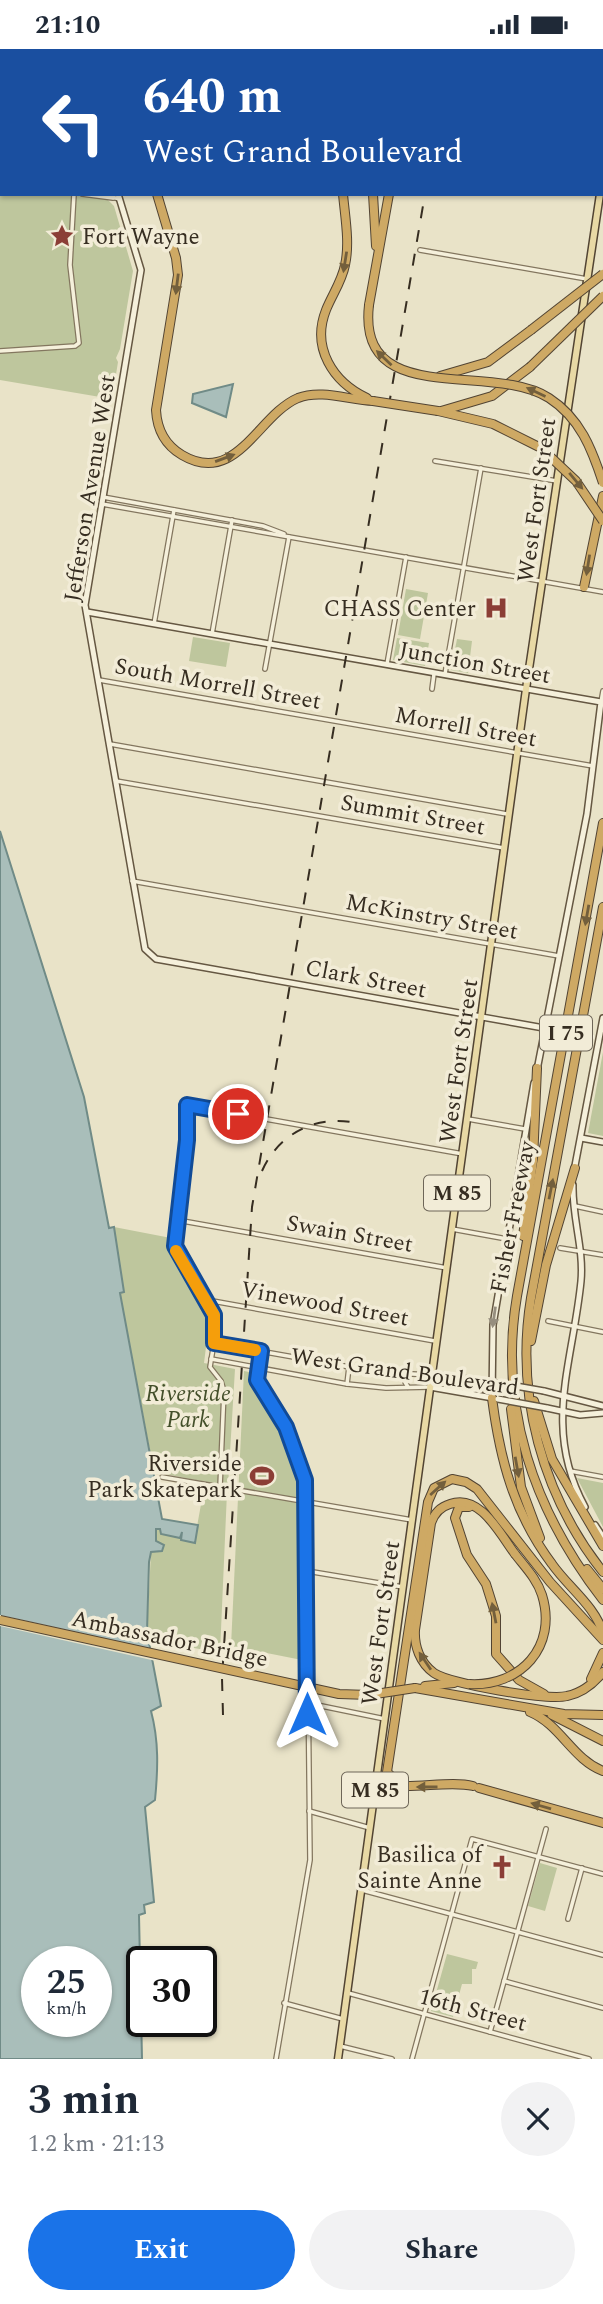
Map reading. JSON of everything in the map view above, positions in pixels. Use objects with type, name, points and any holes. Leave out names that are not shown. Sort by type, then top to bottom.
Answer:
[{"type":"highway","points":[[158,196],[178,271],[156,410],[164,438],[174,449],[190,459],[207,462],[223,460],[240,451],[276,413],[299,398],[318,394],[438,411],[493,424],[541,448],[576,481],[603,521]]},
{"type":"highway","points":[[343,196],[346,258],[323,321],[324,354],[341,381],[373,401]]},
{"type":"highway","points":[[373,196],[376,267]]},
{"type":"highway","points":[[389,196],[369,305],[368,334],[380,356],[406,372],[514,383],[551,399],[583,433],[603,482]]},
{"type":"highway","points":[[437,377],[476,367],[499,355],[603,274]]},
{"type":"highway","points":[[438,411],[486,400],[511,384],[603,296]]},
{"type":"highway","points":[[584,587],[603,496]]},
{"type":"highway","name":"Fisher Freeway","points":[[603,823],[519,1282],[512,1338],[511,1374],[520,1436],[547,1512],[574,1559],[603,1600]]},
{"type":"highway","name":"Fisher Freeway","points":[[603,907],[531,1298],[527,1372],[542,1459],[572,1526],[603,1572]]},
{"type":"highway","points":[[519,1282],[533,1161],[537,1068]]},
{"type":"highway","points":[[575,1168],[539,1297],[527,1372],[552,1459],[603,1546]]},
{"type":"highway","points":[[511,1374],[511,1429],[525,1502],[539,1538],[575,1591]]},
{"type":"highway","points":[[495,1399],[502,1462],[518,1509],[541,1549],[595,1615],[603,1633]]},
{"type":"highway","points":[[603,1640],[559,1594],[470,1483],[448,1480],[432,1491],[388,1759],[388,1774],[399,1786],[433,1787],[459,1783],[603,1823]]},
{"type":"highway","points":[[415,1688],[469,1684],[495,1683],[515,1674],[530,1661],[542,1639],[545,1619],[541,1594],[475,1506],[456,1502],[437,1512],[431,1521],[415,1630],[416,1646],[426,1665],[440,1676],[535,1697],[557,1698],[580,1691],[603,1672]]},
{"type":"highway","points":[[514,1555],[477,1512],[466,1506],[458,1509],[454,1516],[464,1548],[486,1584],[496,1616],[496,1654],[504,1667],[532,1690],[557,1698]]},
{"type":"highway","points":[[547,1512],[603,1589]]},
{"type":"highway","points":[[572,1526],[603,1563]]},
{"type":"highway","name":"Ambassador Bridge","points":[[0,1620],[339,1694],[369,1695],[415,1688]]},
{"type":"highway","points":[[580,1691],[595,1673],[603,1653]]},
{"type":"highway","points":[[415,1688],[539,1710],[603,1715]]},
{"type":"highway","points":[[515,1705],[547,1721],[590,1765],[603,1771]]},
{"type":"highway","points":[[539,1710],[603,1741]]},
{"type":"main road","name":"West Fort Street","points":[[338,2059],[517,753],[600,196]]},
{"type":"street","points":[[0,351],[78,345],[70,265],[74,196]]},
{"type":"street","name":"Jefferson Avenue West","points":[[117,197],[141,270],[86,594],[132,881],[143,943],[148,954]]},
{"type":"street","points":[[420,250],[603,282]]},
{"type":"street","points":[[435,461],[557,481]]},
{"type":"street","points":[[445,674],[481,468]]},
{"type":"street","points":[[102,501],[232,520],[263,526],[289,536]]},
{"type":"street","points":[[102,501],[231,527],[603,592]]},
{"type":"street","points":[[154,624],[174,510]]},
{"type":"street","points":[[212,634],[232,520]]},
{"type":"street","points":[[265,669],[289,536]]},
{"type":"street","points":[[387,664],[406,557]]},
{"type":"street","name":"Junction Street","points":[[87,612],[601,702]]},
{"type":"street","points":[[432,689],[434,673]]},
{"type":"street","name":"South Morrell Street","points":[[99,680],[332,720]]},
{"type":"street","points":[[495,1399],[491,1381],[493,1325],[525,1129],[584,829],[603,691]]},
{"type":"street","name":"Morrell Street","points":[[332,720],[594,766]]},
{"type":"street","points":[[110,744],[509,814]]},
{"type":"street","name":"Summit Street","points":[[116,781],[504,848]]},
{"type":"street","name":"McKinstry Street","points":[[132,881],[559,956]]},
{"type":"street","name":"Clark Street","points":[[148,954],[156,959],[601,1039]]},
{"type":"street","points":[[603,1018],[575,1168],[573,1206],[581,1253],[581,1282],[562,1395],[562,1442],[568,1471],[603,1537]]},
{"type":"street","points":[[220,1487],[225,1391],[211,1369],[216,1321],[177,1254],[177,1220],[187,1140],[186,1103],[463,1154]]},
{"type":"street","points":[[467,1119],[525,1129]]},
{"type":"street","points":[[581,1138],[603,1142]]},
{"type":"street","points":[[573,1206],[603,1212]]},
{"type":"street","name":"Swain Street","points":[[177,1220],[447,1268]]},
{"type":"street","points":[[452,1229],[507,1239]]},
{"type":"street","points":[[560,1248],[603,1255]]},
{"type":"street","name":"Vinewood Street","points":[[206,1300],[437,1341]]},
{"type":"street","points":[[548,1321],[603,1332]]},
{"type":"street","name":"West Grand Boulevard","points":[[214,1343],[349,1367],[491,1381],[603,1406]]},
{"type":"street","points":[[261,1351],[257,1380],[286,1427],[305,1480],[306,1502],[310,1860],[276,2059]]},
{"type":"street","name":"West Grand Boulevard","points":[[211,1359],[347,1384],[430,1387],[580,1415],[603,1413]]},
{"type":"street","points":[[347,1384],[349,1367]]},
{"type":"street","points":[[408,1374],[405,1382],[408,1387]]},
{"type":"street","points":[[442,1389],[477,1391],[481,1386],[477,1379]]},
{"type":"street","points":[[568,1471],[603,1477]]},
{"type":"street","points":[[162,1478],[412,1520]]},
{"type":"street","points":[[307,1571],[403,1587]]},
{"type":"street","points":[[307,1703],[385,1719]]},
{"type":"street","points":[[309,1811],[370,1828]]},
{"type":"street","points":[[490,2032],[546,1829]]},
{"type":"street","points":[[412,2059],[472,1839],[603,1874]]},
{"type":"street","points":[[568,1920],[582,1868]]},
{"type":"street","points":[[361,1889],[603,1955]]},
{"type":"street","points":[[504,1981],[603,2008]]},
{"type":"street","name":"16th Street","points":[[347,1993],[589,2059]]},
{"type":"street","points":[[284,2003],[343,2019]]},
{"type":"street","points":[[340,2046],[392,2059]]},
{"type":"green space","name":"Fort Wayne","points":[[0,196],[109,196],[133,271],[120,349],[116,358],[118,362],[112,399],[0,380]]},
{"type":"green space","points":[[406,589],[428,593],[420,639],[398,635]]},
{"type":"green space","points":[[193,637],[230,643],[226,667],[189,661]]},
{"type":"green space","points":[[397,638],[429,643],[425,666],[393,660]]},
{"type":"green space","points":[[457,639],[472,641],[468,673],[451,670]]},
{"type":"green space","points":[[603,1052],[603,1136],[588,1133]]},
{"type":"green space","name":"Riverside Park","points":[[114,1227],[171,1238],[170,1252],[210,1315],[204,1363],[235,1369],[228,1486],[154,1472],[120,1292],[123,1292]]},
{"type":"green space","name":"Riverside Park","points":[[244,1371],[249,1372],[283,1427],[301,1480],[302,1660],[231,1646]]},
{"type":"green space","points":[[577,1478],[603,1483],[603,1527]]},
{"type":"green space","name":"Riverside Park","points":[[204,1488],[227,1492],[220,1653],[148,1639],[147,1632],[151,1552],[162,1551],[156,1541],[156,1528],[180,1537],[182,1532],[194,1543]]},
{"type":"green space","points":[[540,1863],[557,1868],[545,1911],[528,1906]]},
{"type":"green space","points":[[447,1954],[478,1962],[476,1969],[472,1969],[472,1984],[462,1984],[453,2017],[431,2011]]},
{"type":"shaded area","points":[[233,384],[226,417],[192,403],[193,394]]},
{"type":"shaded area","points":[[0,831],[84,1097],[109,1228],[114,1227],[124,1292],[120,1293],[162,1519],[198,1525],[195,1543],[181,1540],[182,1532],[180,1538],[161,1534],[160,1529],[156,1529],[156,1541],[164,1545],[162,1551],[151,1552],[149,1562],[147,1632],[161,1706],[151,1711],[157,1744],[157,1777],[155,1800],[145,1807],[154,1902],[144,1905],[145,1913],[139,1915],[140,1946],[126,1946],[126,2037],[142,2037],[142,2059],[0,2059]]},
{"type":"pier","points":[[0,1615],[153,1649],[156,1661],[0,1626]]},
{"type":"railway","points":[[223,1715],[222,1678],[252,1207],[425,196]]},
{"type":"railway","points":[[262,1171],[277,1147],[298,1131],[324,1122],[352,1122]]},
{"type":"slow traffic","points":[[176,1251],[214,1315],[214,1343],[255,1350]]},
{"type":"place","name":"Fort Wayne","points":[[62,236]]},
{"type":"place","name":"CHASS Center","points":[[496,608]]},
{"type":"place","name":"Riverside Park Skatepark","points":[[262,1476]]},
{"type":"place","name":"Basilica of Sainte Anne","points":[[502,1867]]},
{"type":"route","points":[[238,1114],[187,1105],[187,1140],[175,1246],[177,1254],[214,1315],[214,1343],[261,1351],[257,1380],[286,1427],[305,1480],[307,1714]]}]
